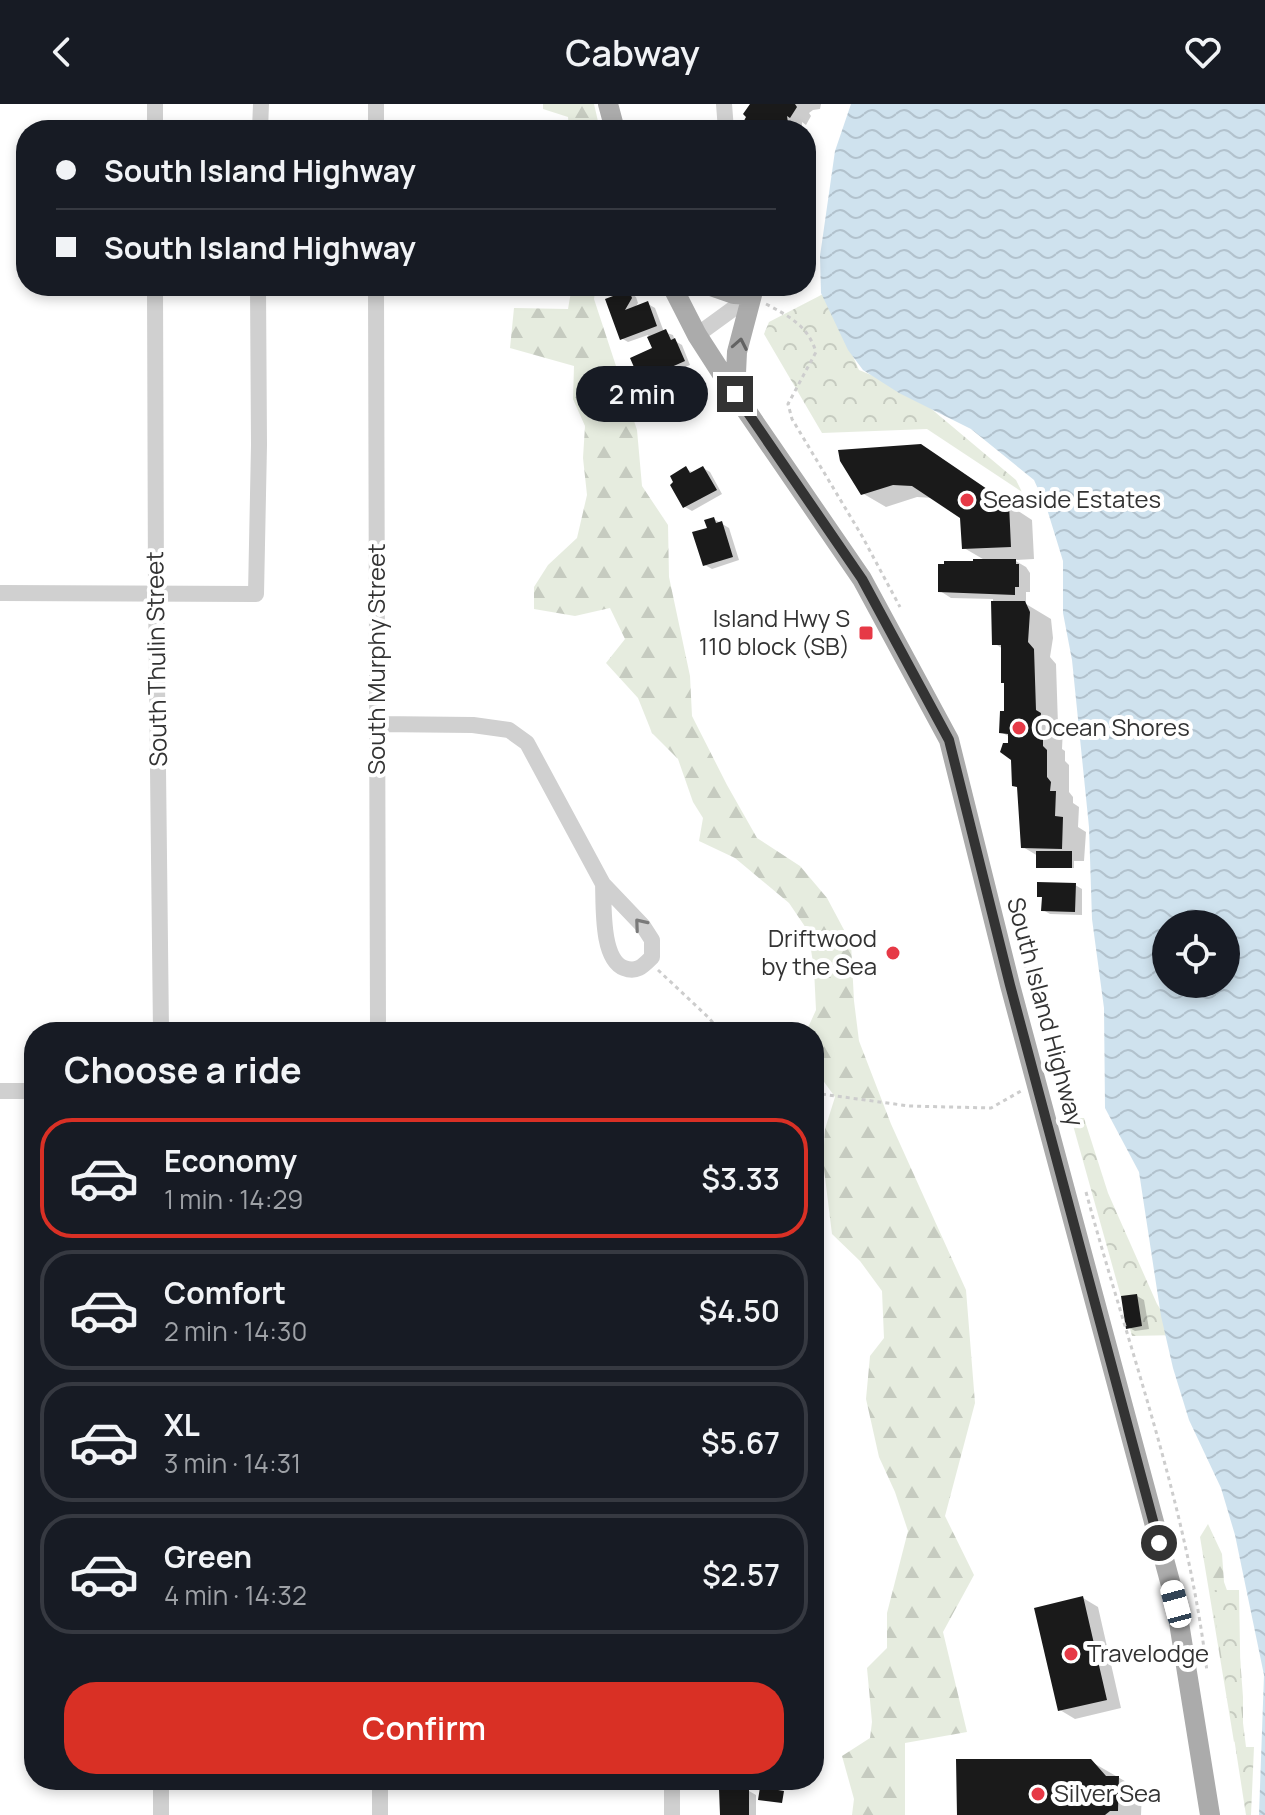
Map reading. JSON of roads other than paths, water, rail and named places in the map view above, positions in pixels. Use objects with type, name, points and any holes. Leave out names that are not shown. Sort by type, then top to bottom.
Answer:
[{"type":"main road","name":"South Island Highway","points":[[677,296],[697,335],[735,394],[862,579],[949,740],[1010,985],[1176,1604],[1210,1815]]},
{"type":"main road","points":[[735,394],[737,352],[754,296]]},
{"type":"street","name":"South Thulin Street","points":[[155,296],[161,1022]]},
{"type":"street","points":[[0,593],[256,594],[258,296]]},
{"type":"street","name":"South Murphy Street","points":[[376,296],[378,1022]]},
{"type":"street","points":[[697,335],[748,296]]},
{"type":"street","points":[[377,724],[473,725],[509,730],[527,743],[603,884],[643,926],[652,940],[652,957],[642,968],[631,971],[618,966],[610,954],[603,884]]},
{"type":"street","points":[[0,1091],[24,1091]]},
{"type":"street","points":[[161,1790],[161,1815]]},
{"type":"street","points":[[380,1790],[380,1815]]},
{"type":"street","points":[[672,1790],[672,1815]]},
{"type":"water","points":[[851,104],[1265,104],[1265,1815],[1259,1815],[1264,1675],[1235,1535],[1221,1488],[1189,1420],[1173,1368],[1161,1316],[1139,1172],[1105,1108],[1104,1008],[1092,919],[1089,827],[1072,660],[1063,613],[1063,561],[1047,509],[1034,480],[971,429],[899,393],[863,370],[848,350],[821,293],[820,256],[835,151]]},
{"type":"place","name":"Seaside Estates","points":[[967,500]]},
{"type":"place","name":"Island Hwy S 110 block (SB)","points":[[866,633]]},
{"type":"place","name":"Ocean Shores","points":[[1019,728]]},
{"type":"place","name":"Driftwood by the Sea","points":[[893,953]]},
{"type":"place","name":"Travelodge","points":[[1071,1654]]},
{"type":"place","name":"Silver Sea","points":[[1038,1794]]}]
